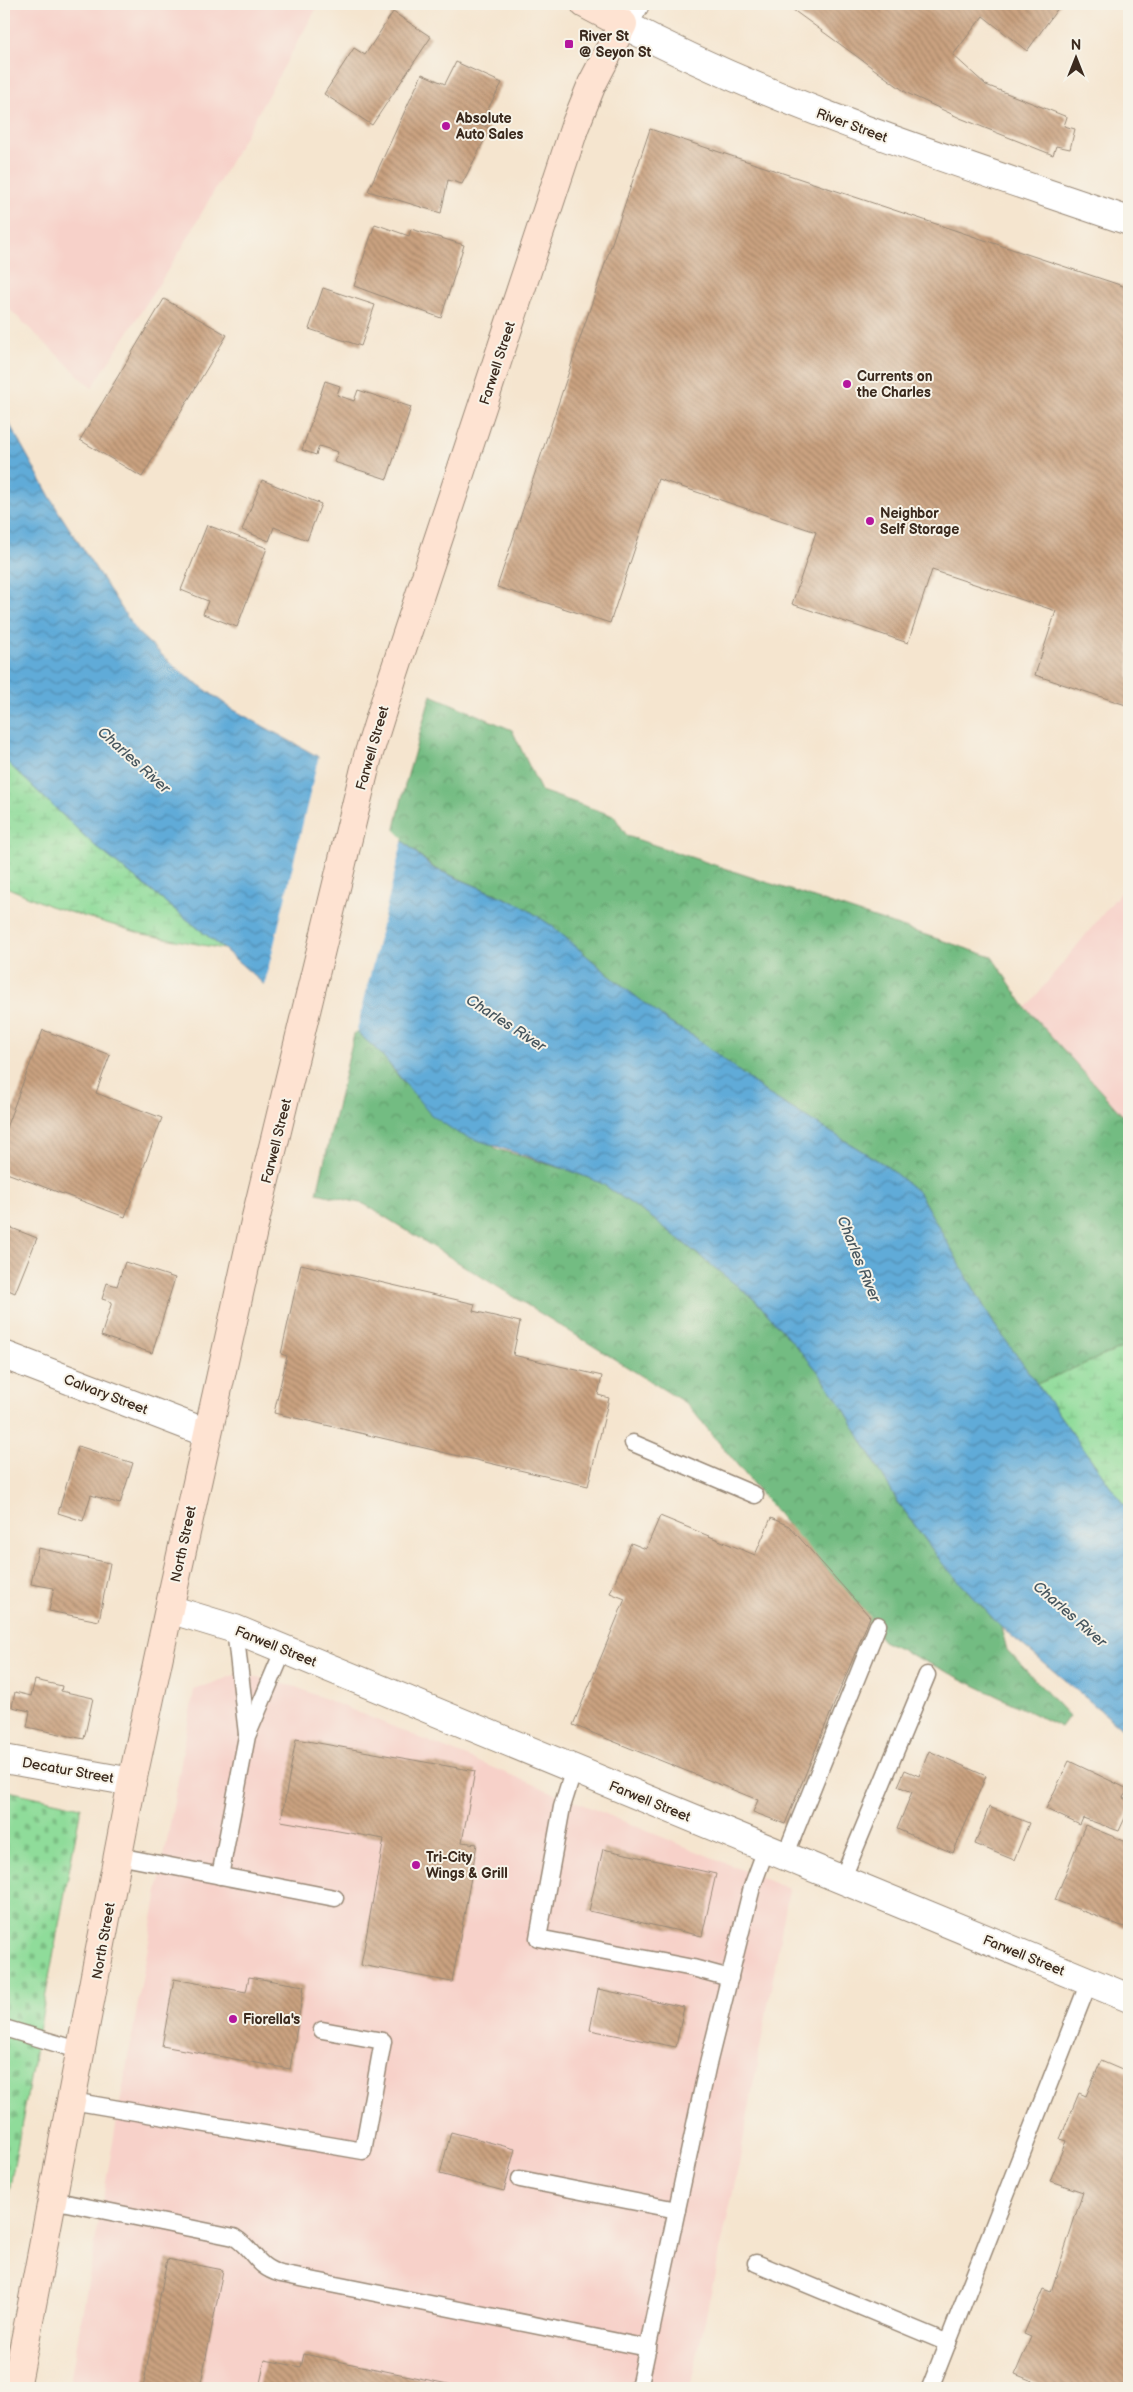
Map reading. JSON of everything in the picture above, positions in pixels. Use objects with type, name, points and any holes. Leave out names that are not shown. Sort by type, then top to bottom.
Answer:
[{"type":"main road","name":"River Street","points":[[585,4],[629,14]]},
{"type":"main road","name":"Farwell Street","points":[[194,1494],[256,1217],[291,1080],[368,756],[578,119],[601,65],[629,14]]},
{"type":"main road","name":"North Street","points":[[16,2388],[132,1782],[194,1494]]},
{"type":"street","name":"River Street","points":[[629,14],[715,70],[816,112],[1129,221]]},
{"type":"street","name":"Calvary Street","points":[[4,1355],[207,1433]]},
{"type":"street","name":"Farwell Street","points":[[169,1609],[235,1629],[1129,1998]]},
{"type":"street","name":"Decatur Street","points":[[4,1759],[132,1782]]},
{"type":"lane","points":[[633,1443],[755,1495]]},
{"type":"lane","points":[[639,2388],[708,2068],[752,1887],[776,1852],[878,1625]]},
{"type":"lane","points":[[235,1629],[247,1736]]},
{"type":"lane","points":[[220,1876],[247,1736],[284,1649]]},
{"type":"lane","points":[[842,1880],[927,1675]]},
{"type":"lane","points":[[574,1769],[562,1807],[538,1938],[693,1968],[730,1978]]},
{"type":"lane","points":[[118,1856],[335,1898]]},
{"type":"lane","points":[[930,2388],[1089,1982]]},
{"type":"lane","points":[[4,2028],[82,2051]]},
{"type":"lane","points":[[72,2101],[363,2151],[383,2040],[322,2030]]},
{"type":"lane","points":[[520,2179],[677,2210]]},
{"type":"lane","points":[[52,2200],[234,2238],[248,2248],[262,2267],[281,2274],[648,2348]]},
{"type":"lane","points":[[756,2263],[948,2343]]},
{"type":"shaded area","points":[[4,4],[319,4],[182,248],[92,388],[4,304]]},
{"type":"shaded area","points":[[1129,882],[1129,1116],[1122,1116],[1026,1008]]},
{"type":"shaded area","points":[[240,1673],[296,1687],[789,1889],[739,2164],[690,2388],[69,2388],[194,1690]]},
{"type":"green space","points":[[431,695],[512,730],[541,791],[614,816],[627,836],[992,957],[1026,1008],[1122,1115],[1129,1116],[1129,1345],[1037,1384],[994,1324],[919,1193],[885,1165],[768,1094],[695,1037],[670,1023],[616,981],[552,926],[521,905],[434,868],[394,833],[405,785]]},
{"type":"green space","points":[[4,759],[95,846],[224,949],[143,934],[50,906],[4,886]]},
{"type":"green space","points":[[355,1030],[381,1054],[404,1083],[497,1149],[571,1171],[601,1183],[655,1220],[756,1301],[817,1370],[844,1409],[896,1499],[921,1534],[942,1563],[1001,1627],[1007,1650],[1069,1716],[1061,1727],[883,1641],[687,1404],[364,1204],[317,1193]]},
{"type":"green space","points":[[1129,1345],[1129,1512],[1037,1384]]},
{"type":"green space","points":[[4,1790],[81,1807],[4,2218]]},
{"type":"water","name":"Charles River","points":[[4,414],[58,511],[137,632],[177,669],[232,709],[317,756],[394,833],[433,868],[521,905],[552,926],[616,981],[670,1023],[695,1037],[768,1094],[885,1165],[919,1193],[994,1324],[1129,1512],[1129,1734],[1001,1627],[942,1563],[896,1499],[844,1409],[817,1370],[756,1301],[655,1220],[601,1183],[571,1171],[459,1134],[430,1114],[381,1054],[355,1030],[268,988],[224,949],[95,846],[4,759]]},
{"type":"pier","points":[[319,755],[403,838],[356,1034],[264,987]]},
{"type":"building","points":[[785,4],[1061,4],[1027,51],[983,16],[953,55],[986,85],[1067,117],[1064,126],[1075,129],[1070,149],[1056,146],[1053,155],[960,118],[907,93]]},
{"type":"building","points":[[393,12],[431,37],[372,125],[324,94],[354,48],[365,55]]},
{"type":"building","points":[[456,62],[502,83],[480,124],[490,129],[462,184],[448,180],[441,213],[368,191],[422,74],[445,84]]},
{"type":"building","name":"Currents on the Charles","points":[[650,129],[1129,288],[1129,706],[1035,675],[1056,611],[932,570],[908,643],[792,604],[816,532],[658,479],[610,623],[497,587]]},
{"type":"building","points":[[375,224],[409,236],[411,229],[464,245],[441,318],[354,286]]},
{"type":"building","points":[[323,288],[375,305],[361,346],[309,329]]},
{"type":"building","points":[[164,299],[227,335],[142,477],[80,440]]},
{"type":"building","points":[[325,381],[340,386],[337,395],[354,401],[358,390],[411,407],[387,479],[334,462],[338,452],[319,446],[316,455],[302,450]]},
{"type":"building","points":[[262,480],[321,504],[307,540],[274,527],[269,541],[242,530]]},
{"type":"building","points":[[207,525],[267,548],[237,627],[203,614],[208,601],[181,590]]},
{"type":"building","points":[[43,1030],[110,1055],[96,1093],[162,1118],[125,1217],[4,1172],[4,1133]]},
{"type":"building","points":[[4,1225],[37,1238],[15,1293],[4,1288]]},
{"type":"building","points":[[125,1262],[175,1278],[152,1353],[101,1336],[112,1302],[102,1299],[107,1283],[117,1286]]},
{"type":"building","points":[[301,1264],[475,1304],[473,1311],[520,1322],[513,1355],[602,1376],[598,1395],[609,1398],[588,1486],[274,1413],[287,1356],[281,1354]]},
{"type":"building","points":[[78,1446],[133,1463],[120,1504],[91,1495],[83,1521],[58,1513]]},
{"type":"building","points":[[660,1516],[755,1555],[771,1518],[789,1526],[870,1617],[785,1824],[753,1812],[758,1800],[573,1725],[625,1599],[610,1593],[631,1543],[646,1549]]},
{"type":"building","points":[[38,1548],[110,1563],[99,1621],[49,1611],[54,1588],[31,1584]]},
{"type":"building","points":[[35,1680],[62,1686],[61,1691],[93,1698],[84,1739],[27,1727],[30,1711],[12,1707],[15,1692],[31,1696]]},
{"type":"building","points":[[296,1739],[475,1771],[462,1842],[477,1844],[452,1982],[361,1965],[384,1839],[281,1821]]},
{"type":"building","points":[[929,1751],[986,1776],[953,1853],[897,1829],[912,1792],[898,1786],[905,1770],[919,1776]]},
{"type":"building","points":[[1069,1761],[1128,1789],[1123,1798],[1129,1801],[1129,1809],[1119,1831],[1083,1818],[1080,1825],[1046,1809]]},
{"type":"building","points":[[989,1807],[1029,1823],[1014,1860],[975,1844]]},
{"type":"building","points":[[1085,1825],[1129,1843],[1129,1914],[1124,1927],[1055,1900]]},
{"type":"building","points":[[603,1849],[716,1874],[702,1936],[589,1911]]},
{"type":"building","name":"Fiorella's","points":[[249,1977],[304,1986],[290,2069],[162,2046],[174,1979],[246,1992]]},
{"type":"building","points":[[598,1989],[684,2007],[676,2047],[590,2030]]},
{"type":"building","points":[[1101,2061],[1129,2073],[1129,2388],[1050,2388],[1015,2374],[1031,2337],[1024,2334],[1043,2289],[1051,2292],[1083,2192],[1050,2181],[1066,2141],[1060,2139],[1079,2093],[1086,2096]]},
{"type":"building","points":[[451,2132],[515,2149],[504,2191],[440,2174]]},
{"type":"building","points":[[167,2259],[223,2270],[200,2388],[143,2388]]},
{"type":"building","points":[[304,2354],[462,2388],[259,2388],[265,2360],[301,2367]]},
{"type":"place","name":"River St @ Seyon St","points":[[569,44]]},
{"type":"place","name":"Absolute Auto Sales","points":[[446,126]]},
{"type":"place","name":"Currents on the Charles","points":[[847,384]]},
{"type":"place","name":"Neighbor Self Storage","points":[[870,521]]},
{"type":"place","name":"Tri-City Wings & Grill","points":[[416,1865]]},
{"type":"place","name":"Fiorella's","points":[[233,2019]]}]
